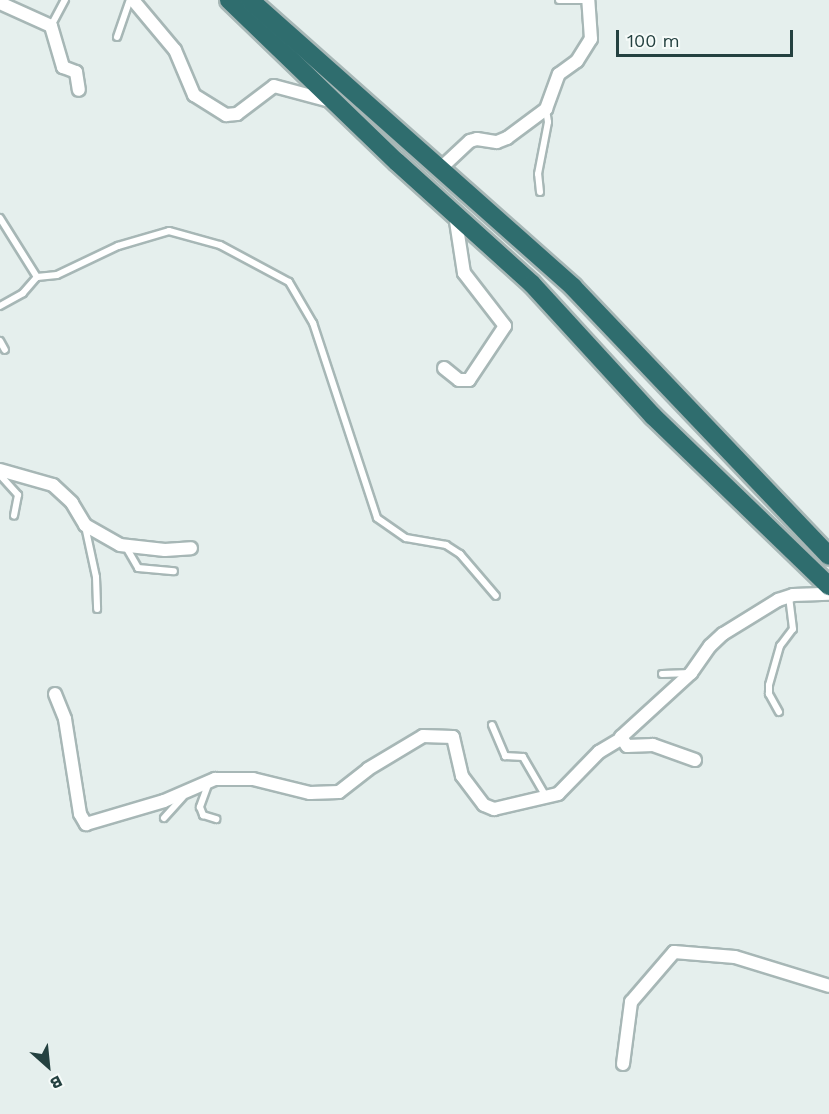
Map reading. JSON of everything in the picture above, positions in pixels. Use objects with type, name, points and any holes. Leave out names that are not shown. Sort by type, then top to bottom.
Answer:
[{"type":"highway","points":[[229,0],[455,215],[532,284],[653,416],[829,586]]},
{"type":"highway","points":[[250,0],[441,168],[605,319],[829,556]]},
{"type":"street","points":[[131,0],[175,50],[194,95],[226,115],[237,114],[274,86],[340,104]]},
{"type":"street","points":[[441,168],[470,141],[477,139],[497,142],[507,138],[546,109],[559,74],[577,61],[591,39],[588,0]]},
{"type":"street","points":[[0,3],[51,26],[63,67],[76,72],[79,90]]},
{"type":"street","points":[[444,368],[459,380],[469,380],[505,326],[464,273],[455,215]]},
{"type":"street","points":[[0,470],[53,484],[72,503],[85,525],[126,546],[191,548]]},
{"type":"street","points":[[55,694],[65,719],[80,814],[86,824],[209,782],[254,779],[310,793],[339,792],[423,736],[453,737],[462,776],[488,807],[552,796],[569,786],[599,752],[621,739],[691,673],[710,646],[723,634],[789,596],[829,594]]},
{"type":"street","points":[[621,739],[627,746],[653,745],[695,760]]},
{"type":"street","points":[[623,1064],[631,1002],[674,952],[735,957],[829,986]]},
{"type":"lane","points":[[51,26],[65,0]]},
{"type":"lane","points":[[117,37],[131,0]]},
{"type":"lane","points":[[559,0],[588,0]]},
{"type":"lane","points":[[540,192],[538,174],[548,122],[546,109]]},
{"type":"lane","points":[[0,218],[37,277]]},
{"type":"lane","points":[[0,306],[23,293],[37,277],[57,275],[118,246],[169,231],[220,244],[280,276],[294,289],[313,323],[377,518],[405,538],[446,545],[460,554],[496,596]]},
{"type":"lane","points":[[0,341],[5,350]]},
{"type":"lane","points":[[0,475],[18,495],[14,516]]},
{"type":"lane","points":[[85,525],[97,584],[97,609]]},
{"type":"lane","points":[[126,546],[138,568],[174,571]]},
{"type":"lane","points":[[779,712],[769,694],[769,685],[780,646],[793,629],[789,596]]},
{"type":"lane","points":[[662,674],[691,673]]},
{"type":"lane","points":[[492,724],[506,756],[523,757],[540,792],[552,796]]},
{"type":"lane","points":[[209,782],[200,807],[203,815],[216,819]]},
{"type":"lane","points":[[164,818],[189,790]]}]
